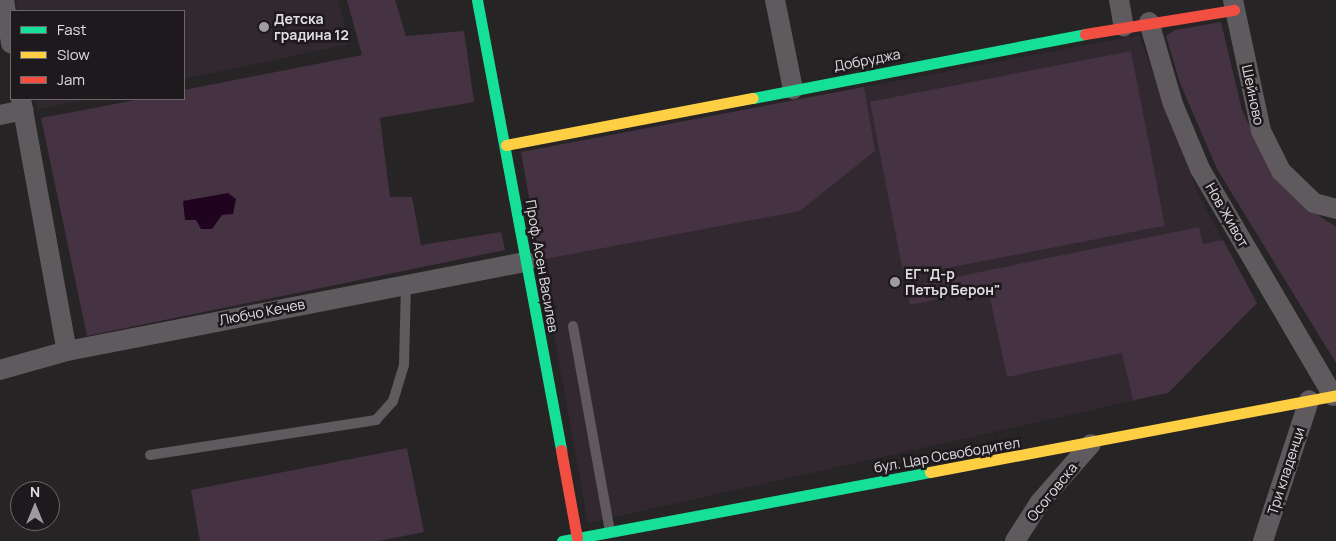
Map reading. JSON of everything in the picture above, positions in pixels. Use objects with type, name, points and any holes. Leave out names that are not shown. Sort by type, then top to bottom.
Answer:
[{"type":"street","points":[[4,0],[10,37]]},
{"type":"street","name":"Проф. Асен Василев","points":[[477,0],[506,145],[577,538]]},
{"type":"street","points":[[775,0],[793,89]]},
{"type":"street","points":[[1119,0],[1124,27]]},
{"type":"street","name":"Добруджа","points":[[506,145],[1234,5]]},
{"type":"street","name":"Шейново","points":[[1234,5],[1260,131],[1281,171],[1314,203],[1336,209]]},
{"type":"street","name":"Нов Живот","points":[[1149,22],[1173,104],[1200,169],[1335,396]]},
{"type":"street","points":[[0,115],[22,104],[67,351]]},
{"type":"street","name":"Любчо Кечев","points":[[0,370],[67,351],[406,283],[526,262]]},
{"type":"street","name":"бул. Цар Освободител","points":[[562,541],[1091,444],[1335,396]]},
{"type":"street","name":"Три кладенци","points":[[1263,541],[1309,400]]},
{"type":"street","name":"Осоговска","points":[[1015,541],[1040,502],[1091,444]]},
{"type":"lane","points":[[150,455],[376,420],[394,401],[404,365],[406,283]]},
{"type":"lane","points":[[573,326],[610,532]]},
{"type":"shaded area","name":"Детска градина 12","points":[[16,0],[338,0],[349,44],[185,79],[185,10],[18,10]]},
{"type":"shaded area","points":[[347,0],[395,0],[406,36],[464,31],[474,102],[380,118],[390,197],[412,197],[421,245],[501,232],[505,250],[87,336],[41,118],[136,100],[185,100],[185,90],[362,55]]},
{"type":"shaded area","points":[[1221,22],[1242,110],[1263,156],[1308,208],[1336,227],[1336,363],[1217,169],[1180,83],[1166,36],[1175,30]]},
{"type":"shaded area","name":"ЕГ \"Д-р Петър Берон\"","points":[[1139,35],[1199,196],[1257,303],[1168,393],[588,523],[521,152]]},
{"type":"shaded area","points":[[1131,51],[1165,226],[904,276],[870,102]]},
{"type":"shaded area","points":[[864,87],[875,151],[800,211],[540,260],[521,152]]},
{"type":"shaded area","points":[[36,100],[83,100],[38,109]]},
{"type":"shaded area","points":[[228,193],[236,199],[233,214],[222,215],[212,229],[201,229],[196,220],[185,220],[183,201]]},
{"type":"shaded area","points":[[1199,227],[1203,244],[1223,240],[1257,303],[1168,393],[1133,400],[1122,353],[1007,377],[988,289],[910,305],[907,287]]},
{"type":"shaded area","points":[[407,448],[424,532],[379,541],[200,541],[191,490]]},
{"type":"traffic: fast","points":[[477,0],[561,450]]},
{"type":"traffic: fast","points":[[753,98],[1085,34]]},
{"type":"traffic: fast","points":[[562,541],[930,472]]},
{"type":"traffic: slow","points":[[506,145],[753,98]]},
{"type":"traffic: slow","points":[[930,472],[1336,395]]},
{"type":"traffic: jam","points":[[1085,34],[1234,10]]},
{"type":"traffic: jam","points":[[561,450],[577,538]]},
{"type":"place","name":"Детска градина 12","points":[[264,27]]},
{"type":"place","name":"ЕГ \"Д-р Петър Берон\"","points":[[895,282]]}]
